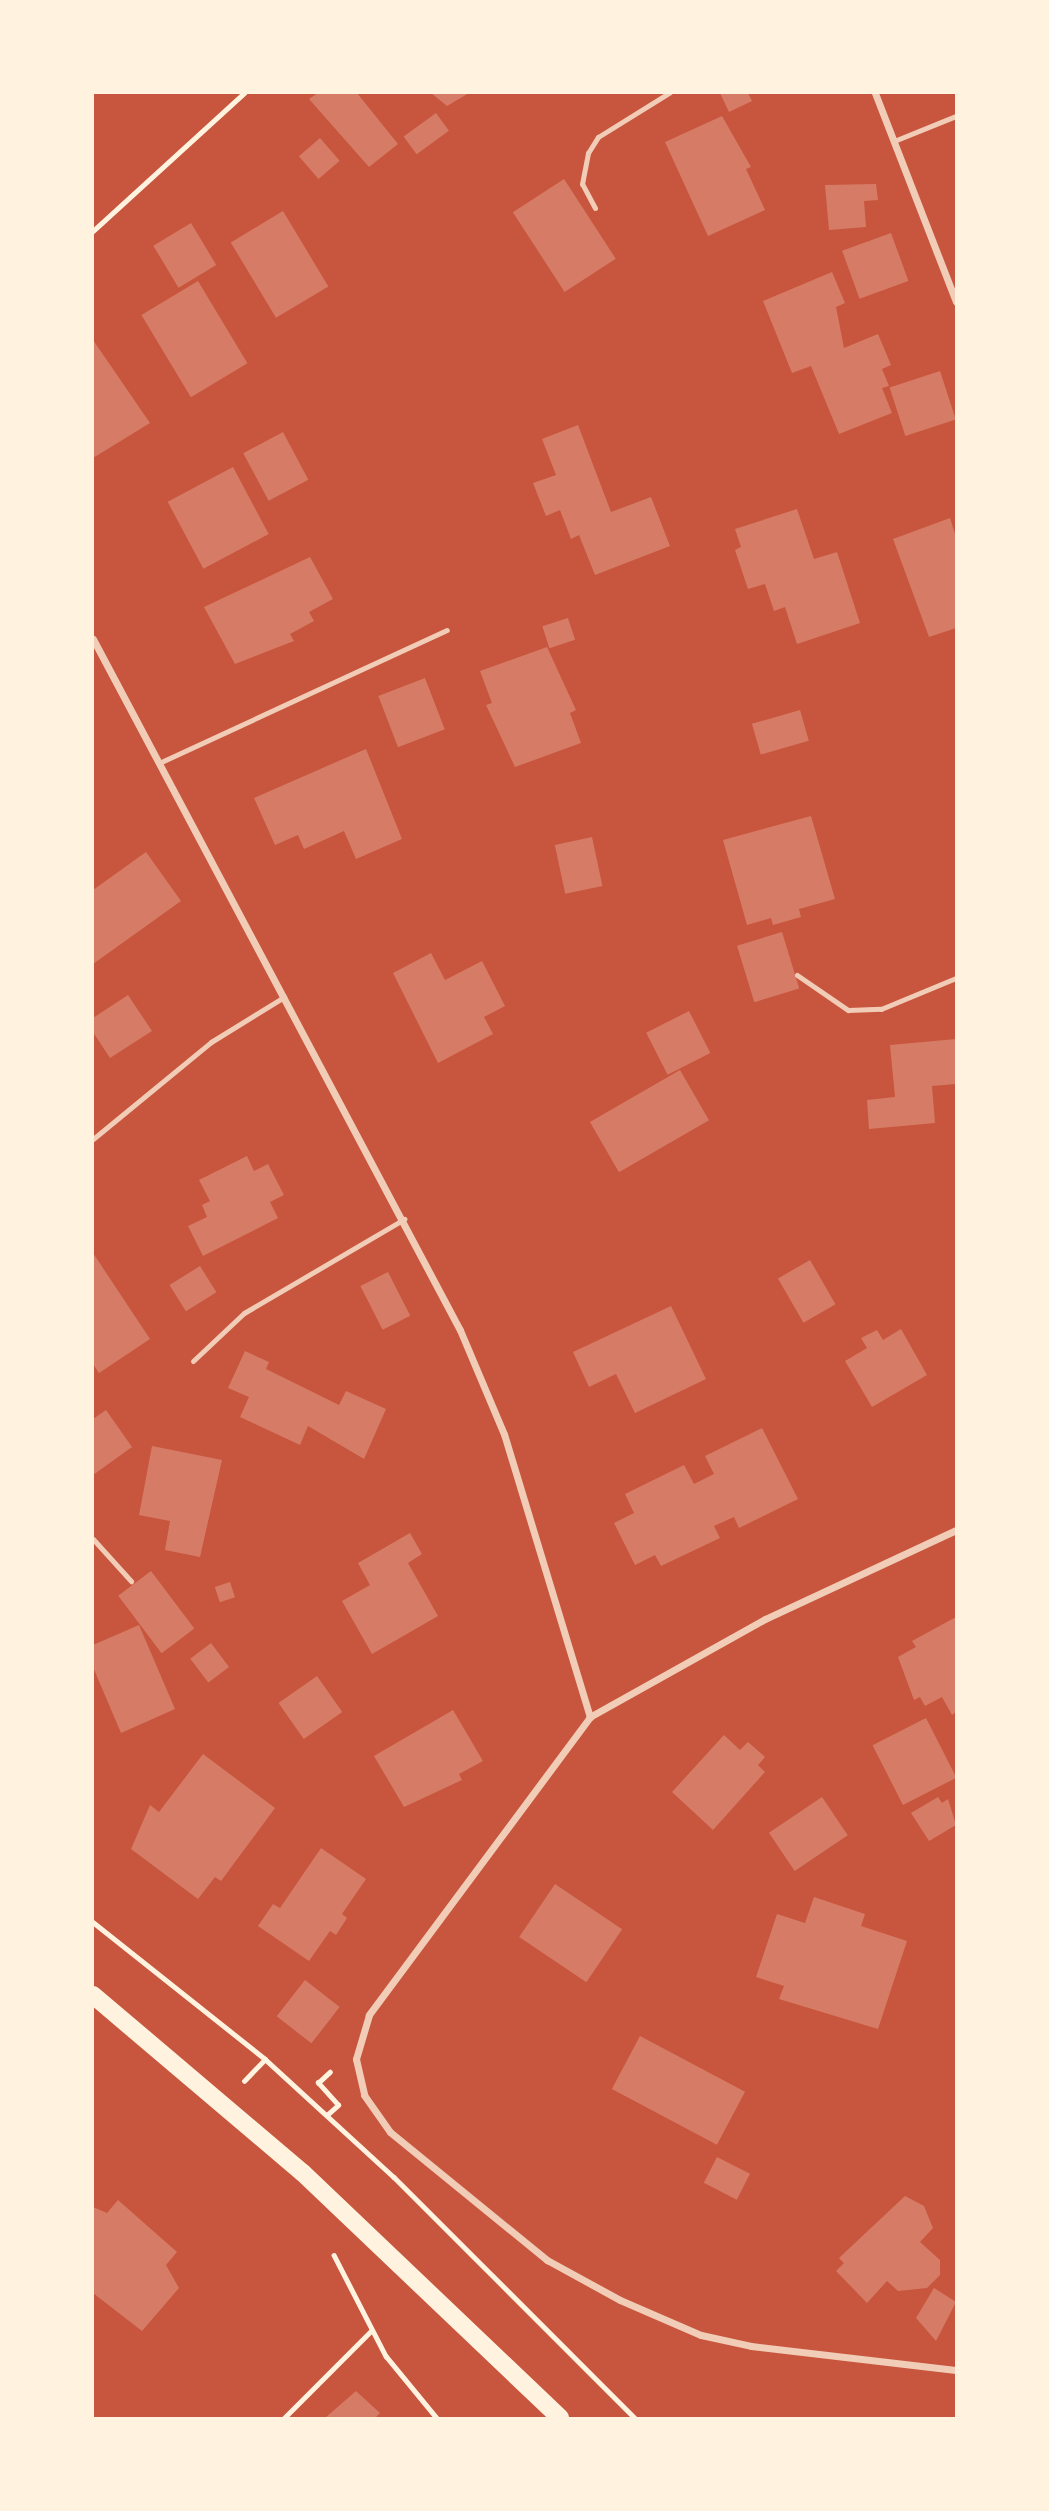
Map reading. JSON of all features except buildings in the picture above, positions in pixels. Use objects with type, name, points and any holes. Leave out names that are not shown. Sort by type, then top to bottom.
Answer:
[{"type":"main road","points":[[95,2002],[303,2173],[560,2418]]},
{"type":"street","points":[[875,93],[956,302]]},
{"type":"street","points":[[93,639],[404,1219],[504,1434],[590,1717]]},
{"type":"street","points":[[956,1530],[765,1619],[590,1717],[369,2015],[358,2045],[358,2073],[373,2112],[411,2150],[547,2260],[656,2318],[751,2346],[956,2370]]},
{"type":"lane","points":[[595,208],[582,184],[588,153],[607,131],[668,93]]},
{"type":"lane","points":[[894,141],[956,116]]},
{"type":"lane","points":[[159,763],[447,630]]},
{"type":"lane","points":[[797,975],[848,1010],[881,1009],[956,978]]},
{"type":"lane","points":[[93,1139],[211,1042],[284,997]]},
{"type":"lane","points":[[193,1361],[244,1313],[404,1219]]},
{"type":"lane","points":[[93,1539],[131,1581]]},
{"type":"path","points":[[93,230],[244,93]]},
{"type":"path","points":[[93,1922],[265,2059],[327,2115],[480,2258],[635,2418]]},
{"type":"path","points":[[242,2084],[265,2059]]},
{"type":"path","points":[[327,2115],[338,2105],[318,2084],[331,2071]]},
{"type":"path","points":[[334,2255],[371,2331],[437,2418]]},
{"type":"path","points":[[284,2418],[371,2331]]}]
